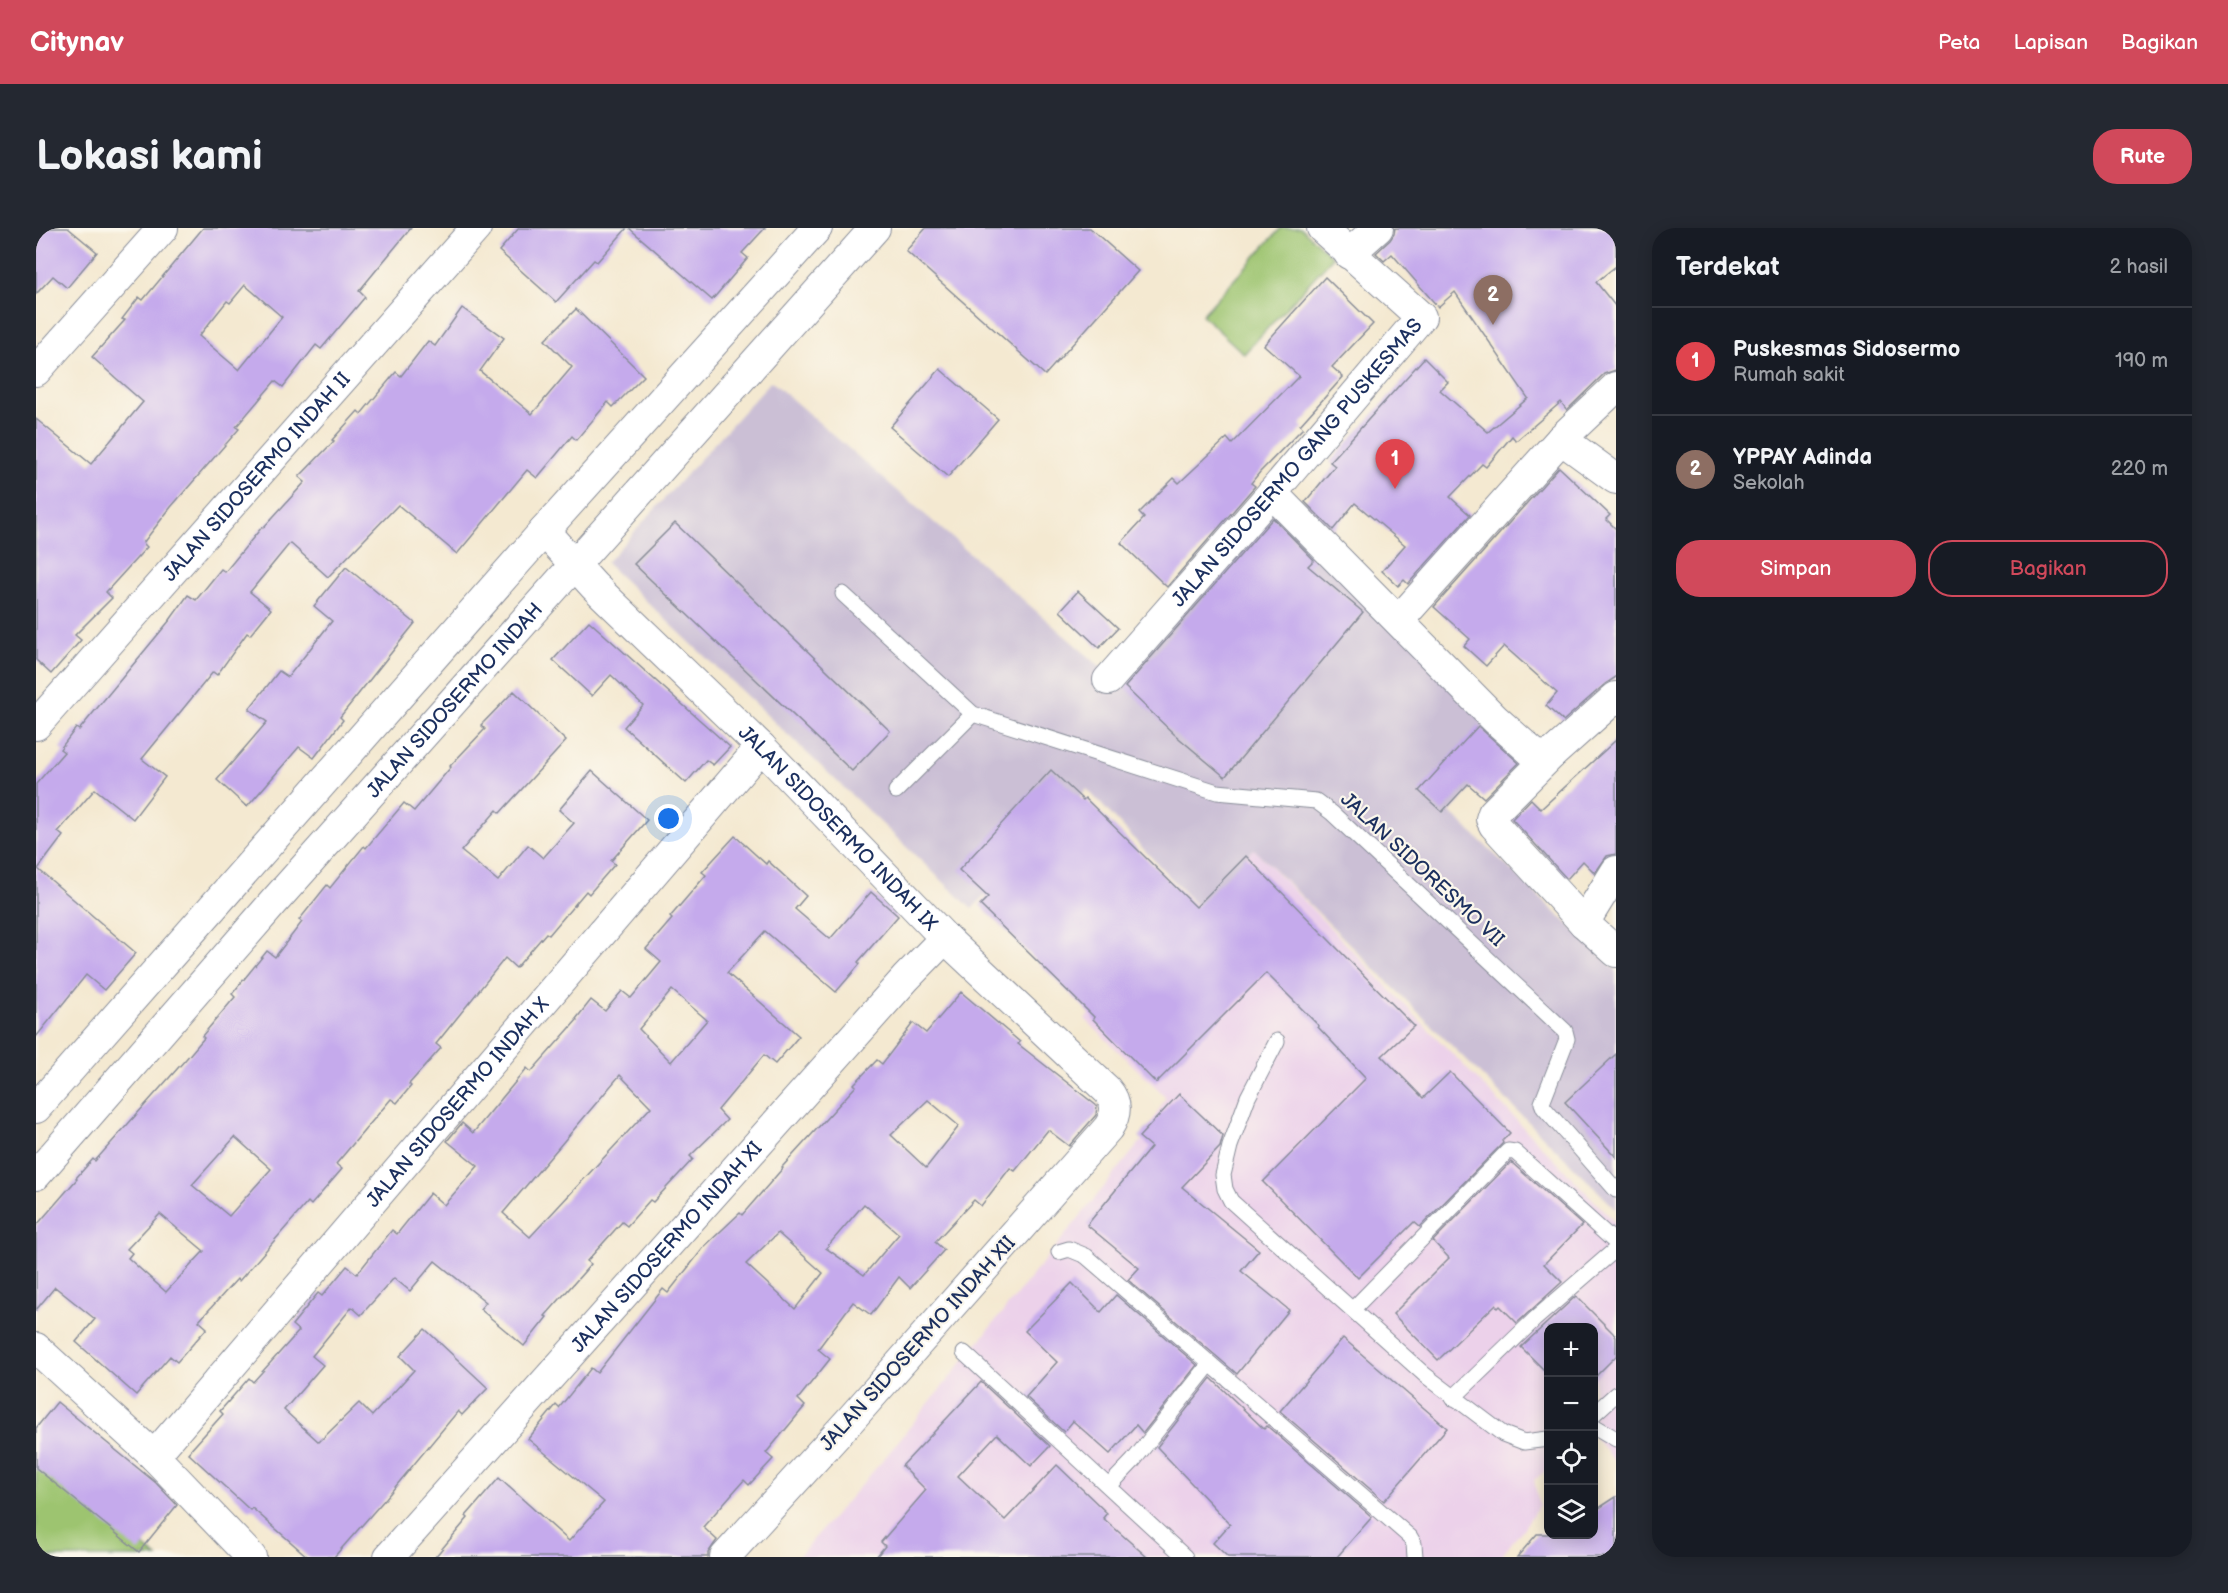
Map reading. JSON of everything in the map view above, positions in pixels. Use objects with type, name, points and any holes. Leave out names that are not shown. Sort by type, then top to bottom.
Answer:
[{"type":"street","points":[[36,371],[163,228]]},
{"type":"street","name":"JALAN SIDOSERMO INDAH II","points":[[36,725],[476,228]]},
{"type":"street","points":[[36,1108],[544,531],[817,228]]},
{"type":"street","name":"JALAN SIDOSERMO INDAH","points":[[36,1175],[273,903],[875,228]]},
{"type":"street","name":"JALAN SIDOSERMO GANG PUSKESMAS","points":[[1108,680],[1421,318],[1322,228]]},
{"type":"street","points":[[1349,254],[1377,228]]},
{"type":"street","points":[[1399,620],[1561,439],[1616,387]]},
{"type":"street","points":[[1561,439],[1616,479]]},
{"type":"street","points":[[1272,493],[1495,719],[1532,752],[1539,756],[1552,754]]},
{"type":"street","name":"JALAN SIDOSERMO INDAH IX","points":[[544,531],[574,565],[761,747],[945,938],[1107,1090],[1113,1097],[1115,1112],[1108,1128]]},
{"type":"street","points":[[1616,697],[1552,754],[1493,813],[1491,819],[1584,923],[1616,952]]},
{"type":"street","name":"JALAN SIDOSERMO INDAH X","points":[[154,1456],[761,747]]},
{"type":"street","points":[[1584,923],[1616,871]]},
{"type":"street","points":[[240,876],[273,903]]},
{"type":"street","name":"JALAN SIDOSERMO INDAH XI","points":[[389,1557],[906,978],[945,938]]},
{"type":"street","name":"JALAN SIDOSERMO INDAH XII","points":[[725,1557],[851,1419],[1108,1128]]},
{"type":"street","points":[[36,1348],[154,1456],[251,1557]]},
{"type":"lane","name":"JALAN SIDORESMO VII","points":[[843,594],[973,714],[1217,792],[1316,801],[1332,813],[1565,1031],[1568,1040],[1542,1103],[1616,1190]]},
{"type":"lane","points":[[896,791],[973,714]]},
{"type":"lane","points":[[1277,1041],[1248,1097],[1230,1146],[1222,1175],[1231,1201],[1453,1398],[1514,1439],[1534,1442],[1544,1440]]},
{"type":"lane","points":[[1353,1309],[1508,1151],[1515,1152],[1616,1243]]},
{"type":"lane","points":[[1453,1398],[1535,1319],[1616,1249]]},
{"type":"lane","points":[[1059,1252],[1069,1250],[1086,1256],[1410,1537],[1414,1544],[1415,1557]]},
{"type":"lane","points":[[964,1353],[1185,1557]]},
{"type":"lane","points":[[1109,1486],[1132,1461],[1209,1365]]},
{"type":"lane","points":[[1598,1410],[1616,1394]]},
{"type":"lane","points":[[1598,1429],[1616,1439]]},
{"type":"shaded area","points":[[771,381],[1117,681],[1280,504],[1519,739],[1450,812],[1616,970],[1616,1209],[1254,849],[1197,906],[1087,789],[972,909],[606,563]]},
{"type":"shaded area","points":[[1254,849],[1616,1223],[1616,1462],[1598,1442],[1598,1323],[1544,1323],[1544,1472],[1534,1480],[1539,1505],[1500,1557],[798,1557],[883,1460],[1142,1140],[1166,1097],[1085,1019]]},
{"type":"green space","points":[[1281,228],[1301,228],[1333,257],[1244,354],[1202,315]]},
{"type":"green space","points":[[36,1466],[158,1557],[36,1557]]},
{"type":"building","points":[[36,228],[68,228],[97,252],[67,288],[53,276],[36,294]]},
{"type":"building","points":[[203,228],[411,228],[359,291],[365,297],[321,349],[316,345],[283,387],[275,381],[236,427],[239,429],[171,507],[143,543],[147,547],[106,592],[112,598],[75,635],[81,640],[51,674],[36,660],[36,419],[91,464],[143,402],[92,357],[125,320],[122,319],[139,297],[143,300]],"holes":[[[245,285],[282,317],[239,370],[199,336],[227,301],[230,303]]]},
{"type":"building","points":[[519,228],[627,228],[597,262],[594,260],[556,302],[499,251]]},
{"type":"building","points":[[629,228],[765,228],[742,253],[748,258],[712,300]]},
{"type":"building","points":[[926,228],[1090,228],[1138,271],[1045,375],[906,251]]},
{"type":"building","points":[[1395,228],[1616,228],[1616,266],[1596,282],[1616,307],[1616,370],[1604,374],[1567,410],[1561,402],[1516,441],[1512,436],[1486,467],[1482,464],[1450,497],[1470,515],[1408,584],[1404,580],[1398,586],[1382,571],[1405,545],[1355,503],[1333,530],[1305,502],[1335,466],[1330,462],[1424,358],[1448,382],[1440,390],[1488,432],[1528,398],[1455,292],[1438,307],[1392,254],[1384,261],[1376,253],[1390,240]]},
{"type":"building","points":[[1325,277],[1373,324],[1332,367],[1343,377],[1300,425],[1303,428],[1260,472],[1251,483],[1255,486],[1167,587],[1121,543],[1144,518],[1139,513],[1174,478],[1179,483],[1227,438],[1232,444],[1299,376],[1264,345]]},
{"type":"building","points":[[462,308],[504,338],[480,371],[532,414],[572,367],[545,340],[576,309],[644,376],[613,407],[608,402],[576,440],[572,436],[537,478],[527,470],[457,554],[398,505],[328,577],[290,543],[250,592],[271,609],[250,635],[247,633],[217,675],[213,672],[142,759],[165,777],[133,819],[95,789],[58,832],[63,836],[38,869],[136,953],[104,990],[86,975],[36,1037],[36,784],[64,752],[60,749],[76,728],[79,730],[188,595],[196,600],[221,569],[225,572],[262,527],[305,482],[299,477],[334,441],[332,440],[358,411],[361,414],[396,372],[401,376],[428,341],[435,346]]},
{"type":"building","points":[[940,369],[998,419],[948,477],[890,427]]},
{"type":"building","points":[[1559,467],[1610,515],[1606,519],[1616,529],[1616,677],[1563,721],[1546,706],[1557,693],[1504,646],[1486,666],[1464,646],[1470,639],[1434,607]]},
{"type":"building","points":[[1273,518],[1314,560],[1308,566],[1363,612],[1225,777],[1174,734],[1125,687]]},
{"type":"building","points":[[675,523],[890,731],[852,771],[634,564]]},
{"type":"building","points":[[346,567],[415,623],[340,717],[343,720],[314,758],[299,747],[247,807],[217,780],[267,722],[249,709],[279,671],[288,677],[332,621],[314,606]]},
{"type":"building","points":[[1078,591],[1118,628],[1099,648],[1060,611]]},
{"type":"building","points":[[589,621],[730,747],[713,765],[706,760],[686,783],[624,727],[643,705],[611,675],[592,696],[553,660]]},
{"type":"building","points":[[514,691],[566,741],[500,813],[497,810],[461,851],[498,881],[528,845],[543,858],[574,823],[559,810],[592,771],[647,820],[611,861],[615,864],[589,894],[586,891],[549,935],[546,933],[516,968],[505,958],[436,1044],[441,1048],[409,1084],[411,1086],[397,1103],[391,1099],[336,1164],[342,1169],[311,1205],[308,1202],[239,1281],[237,1279],[199,1321],[207,1328],[177,1362],[170,1356],[136,1395],[76,1342],[95,1319],[55,1287],[36,1310],[36,1226],[76,1178],[93,1159],[95,1161],[204,1038],[202,1036],[235,997],[232,994],[267,951],[275,957],[302,922],[299,920],[327,885],[330,888],[364,846],[366,848],[404,803],[414,811],[450,766],[485,729],[481,725]],"holes":[[[235,1137],[271,1169],[229,1216],[192,1185]],[[160,1214],[204,1251],[166,1292],[128,1258],[132,1253],[127,1249]]]},
{"type":"building","points":[[1478,726],[1519,763],[1484,798],[1468,784],[1442,812],[1419,791]]},
{"type":"building","points":[[1616,740],[1616,854],[1607,856],[1595,873],[1583,861],[1567,879],[1512,819],[1531,799],[1541,809]]},
{"type":"building","points":[[1051,770],[1083,800],[1085,798],[1196,907],[1246,856],[1414,1026],[1382,1056],[1423,1098],[1450,1072],[1510,1133],[1502,1141],[1503,1143],[1420,1227],[1414,1222],[1358,1278],[1263,1182],[1366,1078],[1319,1026],[1266,973],[1156,1083],[1093,1019],[1094,1017],[980,905],[988,897],[959,870]]},
{"type":"building","points":[[735,836],[766,864],[768,861],[806,896],[795,909],[830,939],[871,892],[898,916],[858,962],[860,964],[836,992],[765,931],[727,973],[799,1036],[775,1064],[764,1055],[718,1110],[727,1120],[690,1156],[693,1159],[653,1202],[650,1200],[627,1226],[622,1222],[587,1261],[591,1264],[545,1316],[547,1317],[524,1346],[480,1309],[486,1302],[435,1261],[410,1291],[394,1278],[361,1315],[352,1307],[312,1356],[323,1365],[284,1410],[319,1442],[359,1403],[372,1416],[414,1370],[400,1356],[425,1329],[488,1388],[462,1415],[458,1411],[334,1557],[308,1557],[252,1508],[250,1510],[188,1453],[223,1414],[220,1411],[249,1378],[253,1382],[299,1331],[292,1325],[318,1293],[322,1296],[347,1266],[357,1274],[392,1230],[397,1234],[430,1193],[444,1205],[478,1166],[447,1141],[462,1123],[473,1133],[527,1068],[531,1072],[577,1020],[591,1000],[605,1011],[622,991],[631,998],[661,962],[646,949],[706,875],[702,872]],"holes":[[[672,990],[707,1020],[671,1062],[639,1029]],[[620,1075],[651,1107],[530,1237],[503,1213]]]},
{"type":"building","points":[[961,992],[1020,1042],[1018,1044],[1097,1106],[1096,1115],[1069,1146],[1048,1130],[1015,1171],[1010,1168],[981,1206],[974,1200],[935,1242],[944,1250],[910,1288],[899,1277],[871,1315],[853,1302],[818,1349],[830,1359],[798,1399],[805,1406],[766,1453],[773,1459],[749,1485],[744,1480],[703,1527],[717,1540],[708,1553],[708,1557],[435,1557],[499,1478],[569,1541],[604,1502],[528,1439],[556,1405],[559,1408],[591,1368],[597,1373],[663,1289],[668,1293],[705,1246],[740,1213],[742,1215],[782,1167],[856,1086],[854,1084],[877,1060],[882,1064],[913,1023],[926,1033]],"holes":[[[928,1100],[959,1126],[926,1168],[891,1135]],[[864,1204],[899,1234],[864,1275],[826,1248]],[[778,1233],[823,1273],[795,1309],[746,1264]]]},
{"type":"building","points":[[1616,1054],[1616,1157],[1565,1102]]},
{"type":"building","points":[[1179,1094],[1223,1136],[1220,1147],[1182,1187],[1259,1250],[1241,1271],[1289,1310],[1237,1374],[1128,1280],[1139,1268],[1087,1225],[1151,1147],[1139,1137]]},
{"type":"building","points":[[1511,1162],[1582,1225],[1544,1264],[1562,1282],[1517,1323],[1500,1306],[1498,1308],[1495,1305],[1438,1360],[1393,1314],[1449,1258],[1433,1241]]},
{"type":"building","points":[[1072,1283],[1101,1312],[1116,1295],[1197,1365],[1143,1433],[1136,1425],[1110,1454],[1073,1421],[1064,1432],[1026,1397],[1057,1362],[1025,1331]]},
{"type":"building","points":[[1576,1296],[1616,1336],[1616,1356],[1598,1374],[1598,1323],[1547,1323]]},
{"type":"building","points":[[1544,1326],[1544,1370],[1521,1347]]},
{"type":"building","points":[[1343,1338],[1447,1428],[1384,1501],[1280,1411]]},
{"type":"building","points":[[1211,1378],[1264,1429],[1267,1426],[1372,1517],[1337,1557],[1228,1557],[1213,1543],[1230,1524],[1157,1447]]},
{"type":"building","points":[[981,1382],[1050,1446],[1031,1466],[997,1434],[958,1476],[1005,1520],[1057,1465],[1107,1513],[1103,1518],[1147,1557],[876,1557],[885,1546],[881,1542],[926,1490],[902,1466]]},
{"type":"building","points":[[57,1402],[156,1483],[177,1505],[139,1552],[36,1468],[36,1428]]},
{"type":"building","points":[[1616,1497],[1616,1557],[1517,1557],[1537,1534],[1544,1534],[1544,1539],[1598,1539],[1598,1509]]},
{"type":"place","name":"YPPAY Adinda","points":[[1493,325]]},
{"type":"place","name":"Puskesmas Sidosermo","points":[[1395,489]]}]
